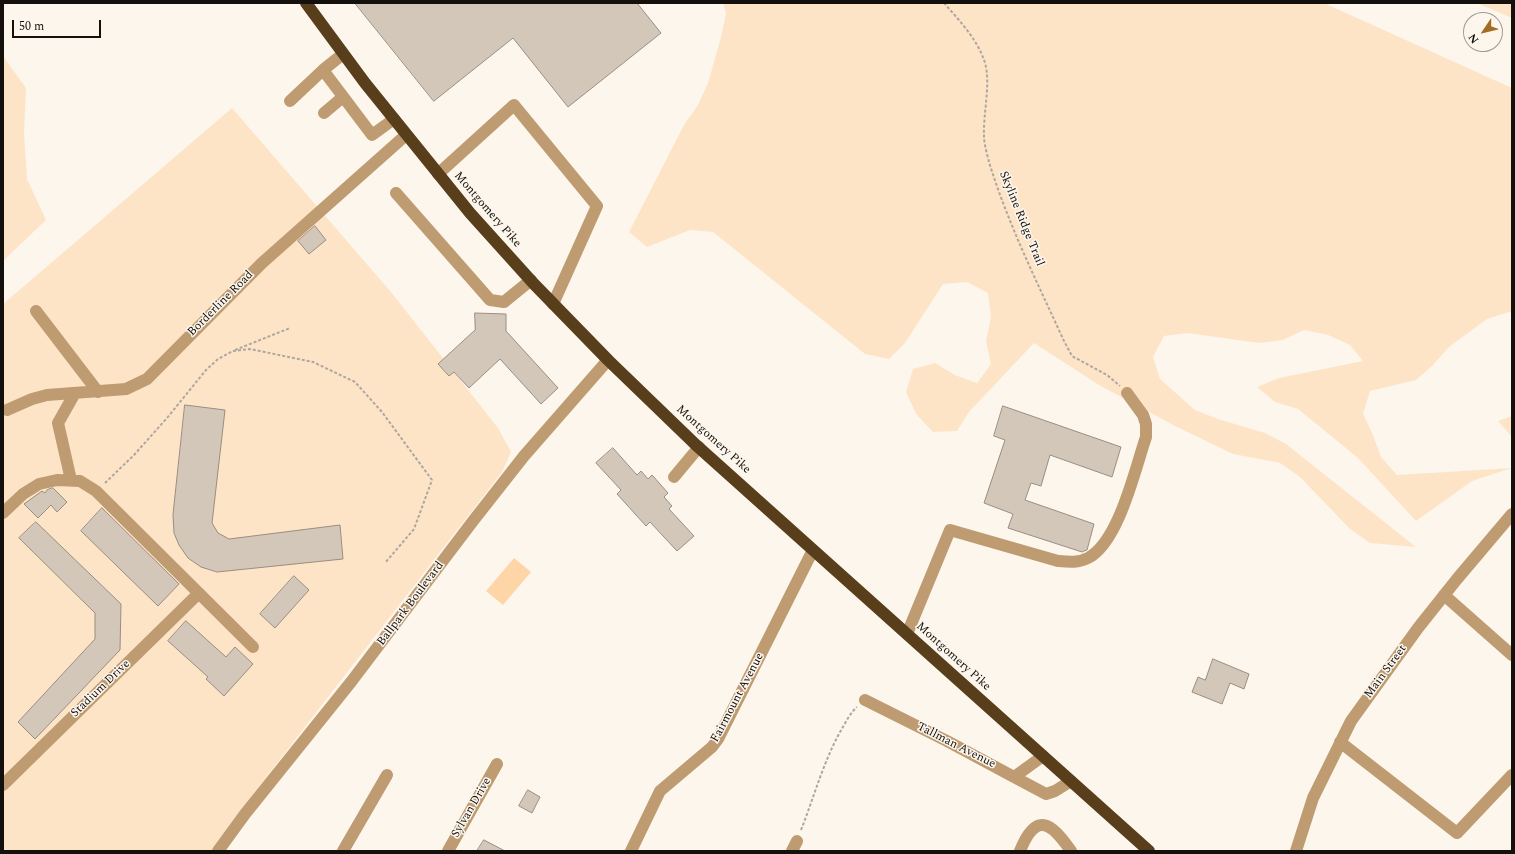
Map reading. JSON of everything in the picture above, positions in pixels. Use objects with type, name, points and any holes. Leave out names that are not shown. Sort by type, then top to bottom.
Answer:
[{"type":"highway","name":"Montgomery Pike","points":[[306,3],[343,54],[438,174],[494,240],[553,304],[608,360],[699,447],[1149,851]]},
{"type":"street","points":[[290,101],[323,70],[343,54]]},
{"type":"street","points":[[323,70],[372,135],[394,119]]},
{"type":"street","points":[[324,113],[343,97]]},
{"type":"street","points":[[438,174],[514,105],[597,206],[553,304]]},
{"type":"street","name":"Borderline Road","points":[[7,410],[32,399],[47,395],[126,389],[147,379],[262,263],[406,135]]},
{"type":"street","points":[[396,193],[490,300],[504,302],[531,280]]},
{"type":"street","points":[[36,310],[98,392]]},
{"type":"street","name":"Ballpark Boulevard","points":[[218,851],[244,814],[351,682],[524,456],[608,360]]},
{"type":"street","points":[[71,480],[58,423],[74,393]]},
{"type":"street","points":[[907,634],[950,530],[1058,560],[1075,562],[1088,558],[1098,551],[1110,537],[1120,517],[1146,437],[1146,424],[1128,393]]},
{"type":"street","points":[[674,477],[699,447]]},
{"type":"street","points":[[3,514],[23,494],[40,484],[57,480],[80,481],[96,491],[253,647]]},
{"type":"street","name":"Main Street","points":[[1296,851],[1313,798],[1351,720],[1418,628],[1512,514]]},
{"type":"street","name":"Fairmount Avenue","points":[[631,851],[660,791],[712,747],[718,739],[813,550]]},
{"type":"street","name":"Stadium Drive","points":[[3,785],[199,593]]},
{"type":"street","points":[[1444,595],[1512,656]]},
{"type":"street","name":"Tallman Avenue","points":[[866,700],[947,740],[1046,794],[1071,781]]},
{"type":"street","points":[[1340,742],[1457,833],[1512,775]]},
{"type":"street","points":[[1014,777],[1043,756]]},
{"type":"street","name":"Sylvan Drive","points":[[448,851],[497,764]]},
{"type":"street","points":[[343,851],[387,774]]},
{"type":"street","points":[[1020,851],[1028,832],[1033,828],[1040,826],[1047,826],[1056,831],[1071,851]]},
{"type":"path","name":"Skyline Ridge Trail","points":[[944,3],[977,45],[985,64],[987,90],[983,137],[989,161],[1009,220],[1064,341],[1072,356],[1107,375],[1128,393]]},
{"type":"path","points":[[96,491],[134,455],[167,418],[206,370],[218,359],[233,351],[290,328]]},
{"type":"path","points":[[233,351],[250,349],[313,362],[355,382],[382,412],[410,449],[432,480],[414,529],[385,563]]},
{"type":"path","points":[[795,846],[831,748],[853,711],[866,700]]},
{"type":"shaded area","points":[[723,3],[1324,3],[1512,88],[1512,313],[1509,312],[1487,319],[1449,347],[1433,365],[1416,380],[1370,391],[1363,414],[1381,457],[1397,475],[1512,468],[1472,481],[1416,521],[1358,458],[1298,409],[1275,402],[1257,387],[1279,378],[1363,361],[1350,345],[1328,335],[1304,330],[1283,340],[1259,343],[1187,333],[1164,336],[1153,357],[1160,379],[1195,410],[1218,419],[1265,433],[1286,444],[1416,547],[1370,543],[1350,529],[1300,477],[1280,463],[1233,454],[1175,426],[1099,385],[1034,343],[969,412],[957,431],[933,432],[916,414],[906,392],[913,369],[935,363],[955,375],[977,383],[991,364],[986,341],[991,317],[988,293],[967,282],[943,284],[905,343],[889,359],[865,354],[713,232],[690,230],[647,247],[629,232],[684,125],[698,105],[708,83],[726,13]]},
{"type":"shaded area","points":[[1477,3],[1512,3],[1512,18],[1503,14],[1503,12],[1498,12]]},
{"type":"shaded area","points":[[3,56],[26,88],[24,134],[27,179],[46,220],[3,261]]},
{"type":"shaded area","points":[[232,108],[391,292],[498,428],[511,452],[502,472],[250,798],[225,851],[3,851],[3,304]]},
{"type":"shaded area","points":[[1512,416],[1512,437],[1498,421]]},
{"type":"shaded area","points":[[514,558],[531,572],[503,605],[486,591]]},
{"type":"building","points":[[355,3],[637,3],[661,33],[568,107],[513,38],[434,101]]},
{"type":"building","points":[[315,226],[326,240],[309,254],[298,241]]},
{"type":"building","points":[[475,313],[506,314],[506,331],[558,388],[541,404],[500,359],[469,388],[454,372],[449,376],[438,364],[475,330]]},
{"type":"building","points":[[185,405],[225,410],[212,523],[218,533],[229,539],[340,525],[343,559],[217,572],[201,567],[188,558],[179,545],[174,533],[173,515]]},
{"type":"building","points":[[1003,406],[1121,447],[1112,477],[1050,455],[1041,486],[1031,483],[1025,500],[1094,524],[1087,550],[1082,552],[1008,528],[1013,514],[984,503],[1005,440],[994,436]]},
{"type":"building","points":[[613,448],[637,475],[641,471],[648,479],[652,475],[668,493],[664,497],[672,506],[669,509],[694,536],[677,551],[650,522],[646,526],[617,494],[621,490],[596,463]]},
{"type":"building","points":[[53,488],[67,502],[57,512],[51,505],[38,518],[24,504],[42,491],[45,493],[47,490]]},
{"type":"building","points":[[102,508],[179,584],[158,606],[81,531]]},
{"type":"building","points":[[36,522],[121,604],[120,650],[35,739],[18,722],[95,639],[95,613],[19,538]]},
{"type":"building","points":[[294,576],[309,590],[275,628],[260,614]]},
{"type":"building","points":[[186,621],[226,657],[235,647],[253,664],[224,696],[206,679],[208,677],[168,641]]},
{"type":"building","points":[[1213,659],[1249,674],[1244,689],[1230,683],[1222,704],[1192,692],[1198,677],[1205,680]]},
{"type":"building","points":[[528,790],[540,797],[532,813],[519,806]]},
{"type":"building","points":[[484,840],[505,851],[477,851]]}]
